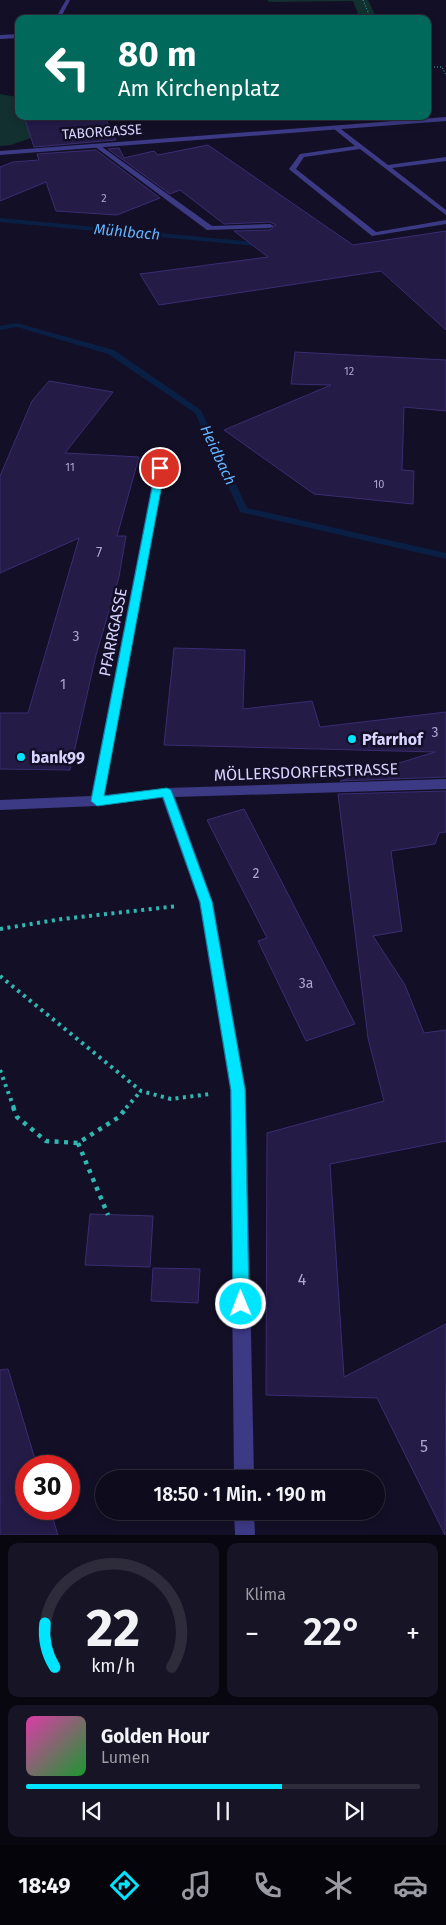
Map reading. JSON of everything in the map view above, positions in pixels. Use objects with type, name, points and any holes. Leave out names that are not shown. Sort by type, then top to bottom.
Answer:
[{"type":"street","points":[[59,15],[68,0]]},
{"type":"street","points":[[0,37],[15,36]]},
{"type":"street","name":"TABORGASSE","points":[[431,119],[446,119]]},
{"type":"street","name":"TABORGASSE","points":[[0,153],[405,120]]},
{"type":"street","points":[[335,127],[446,213]]},
{"type":"street","points":[[96,145],[210,228],[270,226]]},
{"type":"street","points":[[361,147],[302,155],[292,169],[375,234],[446,222]]},
{"type":"street","points":[[387,167],[446,159]]},
{"type":"street","name":"PFARRGASSE","points":[[97,801],[160,468]]},
{"type":"street","name":"MÖLLERSDORFERSTRASSE","points":[[0,805],[97,801],[167,793],[446,784]]},
{"type":"street","points":[[167,793],[206,902],[238,1090],[244,1470]]},
{"type":"street","points":[[244,1520],[245,1535]]},
{"type":"path","points":[[362,0],[369,15]]},
{"type":"path","points":[[431,67],[442,67],[446,75]]},
{"type":"path","points":[[0,929],[62,919],[206,902]]},
{"type":"path","points":[[0,976],[141,1091],[171,1099],[238,1090]]},
{"type":"path","points":[[0,1070],[17,1117],[46,1141],[78,1143],[119,1117],[141,1091]]},
{"type":"path","points":[[78,1143],[108,1215]]},
{"type":"green space","points":[[267,0],[368,0],[375,15],[358,15],[353,1],[269,2]]},
{"type":"green space","points":[[0,94],[15,97],[15,120],[25,120],[31,138],[11,145],[0,146]]},
{"type":"building","points":[[25,120],[106,120],[116,140],[34,147]]},
{"type":"building","points":[[208,145],[353,245],[446,231],[446,330],[381,271],[159,305],[140,274],[268,257],[234,231],[270,230],[276,225],[270,222],[224,224],[180,190],[170,194],[108,149],[119,148],[124,158],[154,151],[158,155]]},
{"type":"building","points":[[96,150],[160,198],[117,215],[56,211],[46,182],[0,201],[0,167],[13,162],[39,160],[37,154]]},
{"type":"building","points":[[295,352],[446,360],[446,411],[404,407],[402,470],[414,471],[413,504],[314,494],[224,430],[331,385],[291,384]]},
{"type":"building","points":[[49,381],[113,392],[65,453],[139,457],[117,536],[126,536],[119,577],[96,655],[70,770],[0,769],[0,713],[28,713],[79,538],[0,573],[0,476],[32,401]]},
{"type":"building","points":[[174,648],[245,650],[243,709],[312,701],[320,727],[446,712],[446,777],[340,781],[435,752],[164,745]]},
{"type":"building","points":[[446,791],[446,832],[439,833],[435,844],[391,851],[402,931],[373,936],[405,985],[424,1033],[446,1030],[446,1141],[330,1164],[344,1377],[446,1324],[445,1535],[377,1398],[266,1395],[267,1133],[384,1101],[368,1038],[338,794]]},
{"type":"building","points":[[244,809],[355,1024],[306,1041],[258,941],[267,938],[207,820]]},
{"type":"building","points":[[90,1214],[153,1216],[150,1267],[85,1265]]},
{"type":"building","points":[[153,1268],[200,1269],[198,1303],[151,1301]]},
{"type":"building","points":[[8,1369],[34,1455],[15,1455],[15,1520],[53,1520],[58,1535],[0,1535],[0,1370]]},
{"type":"waterway","name":"Mühlbach","points":[[0,220],[255,244]]},
{"type":"waterway","name":"Heidbach","points":[[0,328],[17,325],[111,352],[198,412],[243,510],[446,556]]},
{"type":"place","name":"Pfarrhof","points":[[352,739]]},
{"type":"place","name":"bank99","points":[[21,757]]},
{"type":"route","points":[[160,468],[97,801],[167,793],[206,902],[238,1090],[241,1304]]}]
